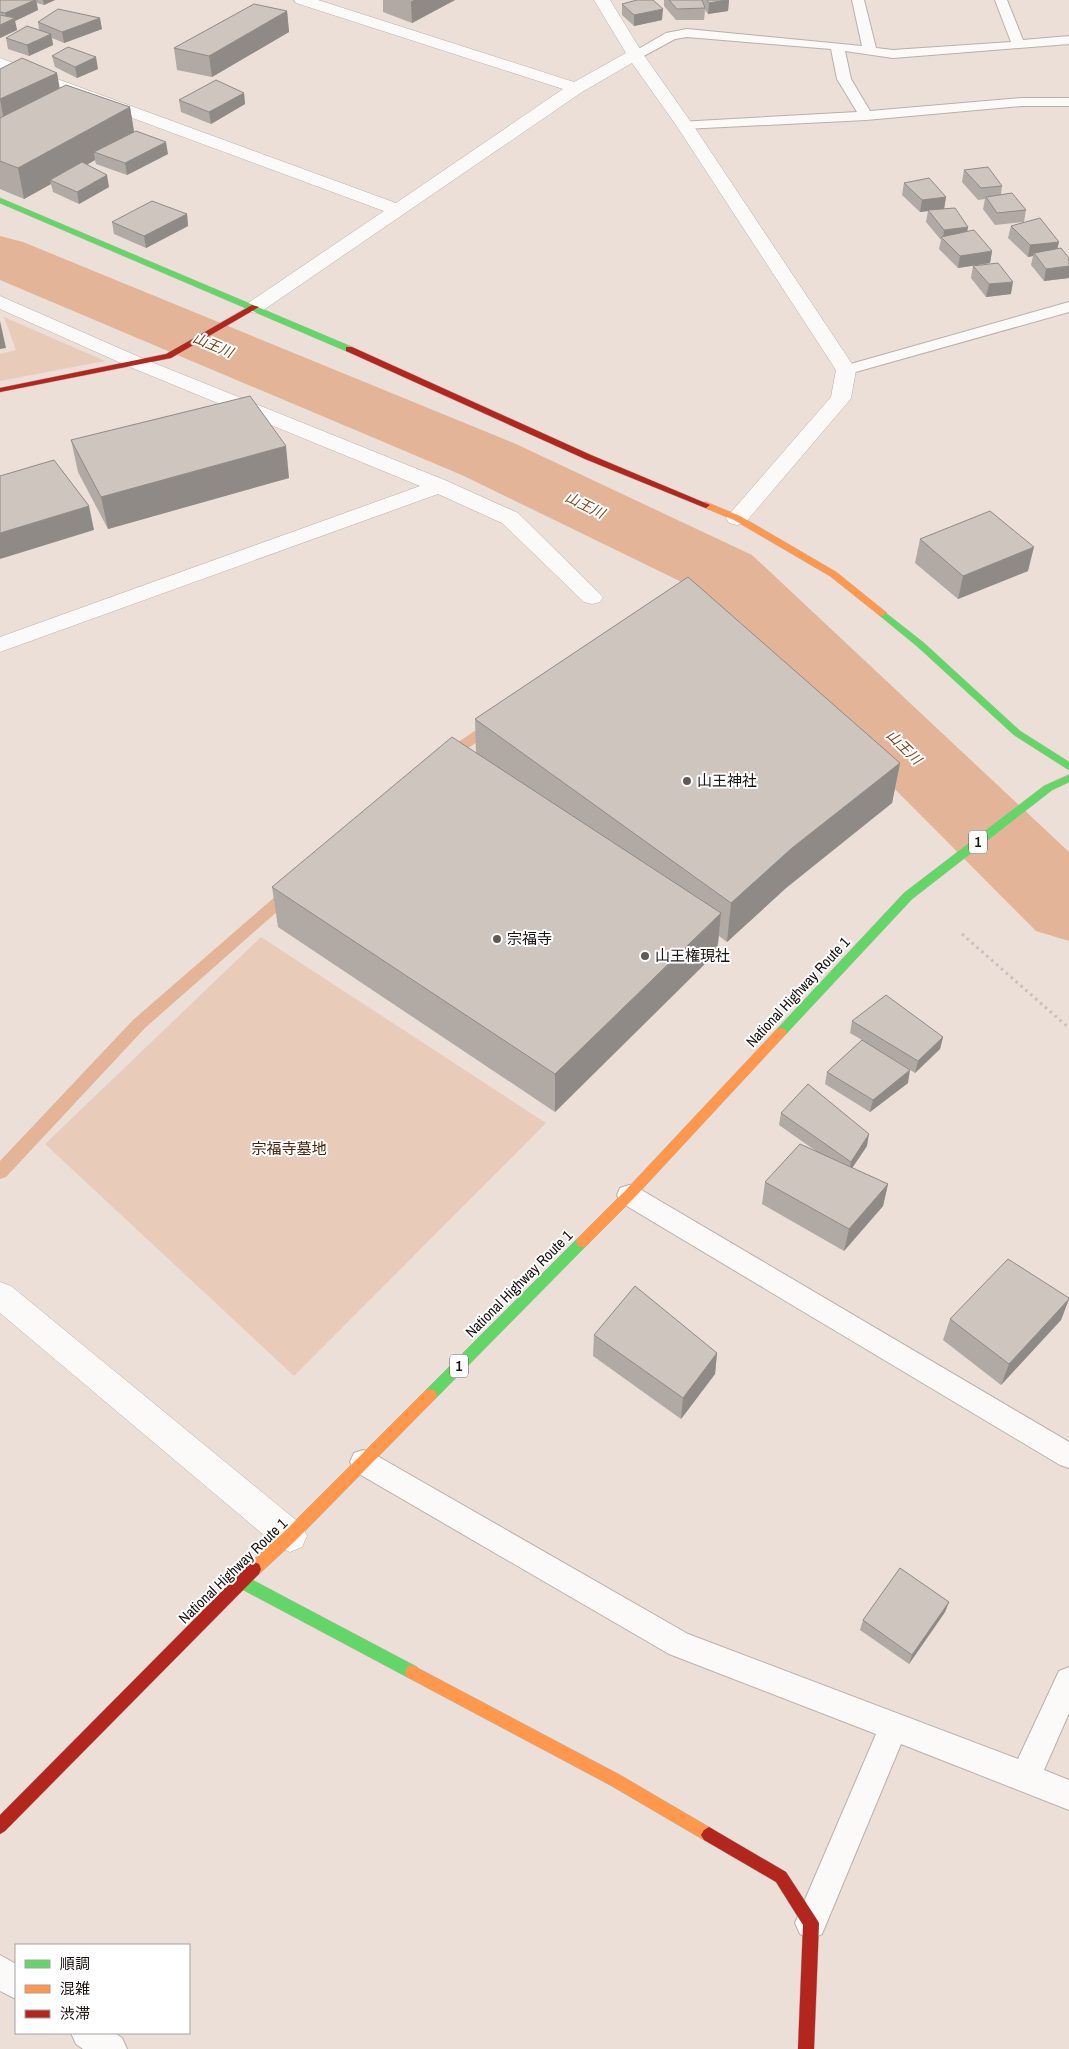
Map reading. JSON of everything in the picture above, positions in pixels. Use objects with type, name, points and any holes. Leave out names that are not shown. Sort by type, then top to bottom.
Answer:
[{"type":"main road","points":[[0,200],[255,307],[588,456],[737,518],[832,574],[921,645],[1017,733],[1069,767]]},
{"type":"main road","points":[[0,390],[168,356],[255,307]]},
{"type":"main road","name":"National Highway Route 1","points":[[0,1826],[241,1581],[290,1536],[630,1195],[908,896],[1048,788],[1069,778]]},
{"type":"main road","points":[[241,1581],[615,1780],[780,1877],[811,1923],[806,2049]]},
{"type":"street","points":[[302,0],[576,88]]},
{"type":"street","points":[[602,0],[635,55],[684,125],[846,370],[841,398],[737,518]]},
{"type":"street","points":[[255,307],[576,88],[635,55]]},
{"type":"street","points":[[0,63],[398,210]]},
{"type":"street","points":[[0,302],[136,363],[439,486],[510,518],[592,597]]},
{"type":"street","points":[[0,645],[439,486]]},
{"type":"street","points":[[0,1295],[290,1536]]},
{"type":"lane","points":[[858,0],[870,50]]},
{"type":"lane","points":[[1001,0],[1019,46]]},
{"type":"lane","points":[[635,55],[671,36],[688,33],[837,46],[893,54],[1019,46],[1030,42],[1069,40]]},
{"type":"lane","points":[[837,46],[844,79],[866,116]]},
{"type":"lane","points":[[684,125],[866,116],[1022,102],[1069,102]]},
{"type":"lane","points":[[846,370],[1069,307]]},
{"type":"lane","points":[[630,1195],[1069,1456]]},
{"type":"lane","points":[[363,1462],[679,1644],[1069,1795]]},
{"type":"lane","points":[[1025,1777],[1069,1681]]},
{"type":"lane","points":[[811,1923],[894,1727]]},
{"type":"lane","points":[[0,1972],[15,1982]]},
{"type":"lane","points":[[89,2034],[111,2049]]},
{"type":"path","points":[[962,934],[1069,1028]]},
{"type":"green space","points":[[4,317],[105,361],[0,381],[0,354],[16,350]]},
{"type":"green space","name":"宗福寺墓地","points":[[261,937],[546,1123],[294,1376],[45,1144]]},
{"type":"building","points":[[0,0],[35,0],[5,13],[0,12]]},
{"type":"building","points":[[637,0],[653,0],[663,9],[634,15],[622,4]]},
{"type":"building","points":[[669,0],[702,0],[705,8],[677,9]]},
{"type":"building","points":[[707,0],[726,0],[709,3]]},
{"type":"building","points":[[254,4],[287,11],[209,56],[174,48]]},
{"type":"building","points":[[58,9],[100,18],[62,32],[38,22]]},
{"type":"building","points":[[0,15],[15,18],[0,25]]},
{"type":"building","points":[[27,26],[51,34],[27,45],[6,38]]},
{"type":"building","points":[[68,47],[96,57],[75,67],[52,56]]},
{"type":"building","points":[[22,58],[57,73],[0,99],[0,69]]},
{"type":"building","points":[[216,80],[244,93],[209,112],[179,100]]},
{"type":"building","points":[[66,85],[130,107],[18,168],[0,161],[0,118]]},
{"type":"building","points":[[136,131],[166,142],[125,163],[94,152]]},
{"type":"building","points":[[82,162],[107,175],[77,192],[50,180]]},
{"type":"building","points":[[988,167],[1002,186],[981,188],[964,170]]},
{"type":"building","points":[[929,178],[946,197],[922,200],[904,183]]},
{"type":"building","points":[[1012,193],[1026,210],[997,213],[986,197]]},
{"type":"building","points":[[152,201],[187,214],[144,236],[112,222]]},
{"type":"building","points":[[955,208],[968,227],[944,230],[928,210]]},
{"type":"building","points":[[1040,218],[1059,242],[1030,245],[1011,226]]},
{"type":"building","points":[[974,230],[992,251],[960,256],[941,237]]},
{"type":"building","points":[[1061,248],[1069,258],[1069,266],[1046,269],[1034,253]]},
{"type":"building","points":[[998,263],[1013,282],[989,284],[973,266]]},
{"type":"building","points":[[250,396],[286,446],[101,497],[71,440]]},
{"type":"building","points":[[54,460],[89,506],[0,533],[0,476]]},
{"type":"building","points":[[990,511],[1034,547],[963,576],[920,539]]},
{"type":"building","name":"山王神社","points":[[688,577],[900,763],[792,848],[731,903],[475,719]]},
{"type":"building","name":"宗福寺","points":[[452,737],[721,913],[555,1074],[272,887]]},
{"type":"building","points":[[886,995],[943,1037],[918,1061],[852,1021]]},
{"type":"building","points":[[862,1040],[910,1070],[873,1100],[827,1072]]},
{"type":"building","points":[[808,1084],[869,1134],[851,1162],[781,1113]]},
{"type":"building","points":[[800,1144],[888,1184],[849,1229],[765,1182]]},
{"type":"building","points":[[1008,1259],[1069,1298],[1009,1364],[950,1319]]},
{"type":"building","points":[[635,1286],[717,1353],[683,1398],[594,1335]]},
{"type":"building","points":[[900,1568],[949,1602],[912,1655],[863,1620]]},
{"type":"waterway","name":"山王川","points":[[0,256],[490,460],[724,572],[1069,907]]},
{"type":"waterway","points":[[682,600],[724,572]]},
{"type":"waterway","points":[[447,756],[493,725]]},
{"type":"waterway","points":[[0,1172],[139,1024],[290,892]]},
{"type":"traffic: fast","points":[[0,200],[349,349]]},
{"type":"traffic: fast","points":[[882,613],[921,645],[1017,733],[1069,767]]},
{"type":"traffic: fast","points":[[781,1032],[908,896],[1048,788],[1069,778]]},
{"type":"traffic: fast","points":[[430,1395],[582,1242]]},
{"type":"traffic: fast","points":[[241,1581],[412,1672]]},
{"type":"traffic: slow","points":[[706,505],[737,518],[833,574],[882,613]]},
{"type":"traffic: slow","points":[[582,1242],[629,1195],[781,1032]]},
{"type":"traffic: slow","points":[[254,1569],[290,1536],[430,1395]]},
{"type":"traffic: slow","points":[[412,1672],[615,1780],[709,1835]]},
{"type":"traffic: jam","points":[[0,390],[168,356],[255,307]]},
{"type":"traffic: jam","points":[[349,349],[588,457],[706,505]]},
{"type":"traffic: jam","points":[[0,1826],[254,1569]]},
{"type":"traffic: jam","points":[[709,1835],[781,1877],[811,1923],[806,2049]]},
{"type":"place","name":"山王神社","points":[[687,781]]},
{"type":"place","name":"宗福寺","points":[[497,939]]},
{"type":"place","name":"山王権現社","points":[[645,956]]}]
